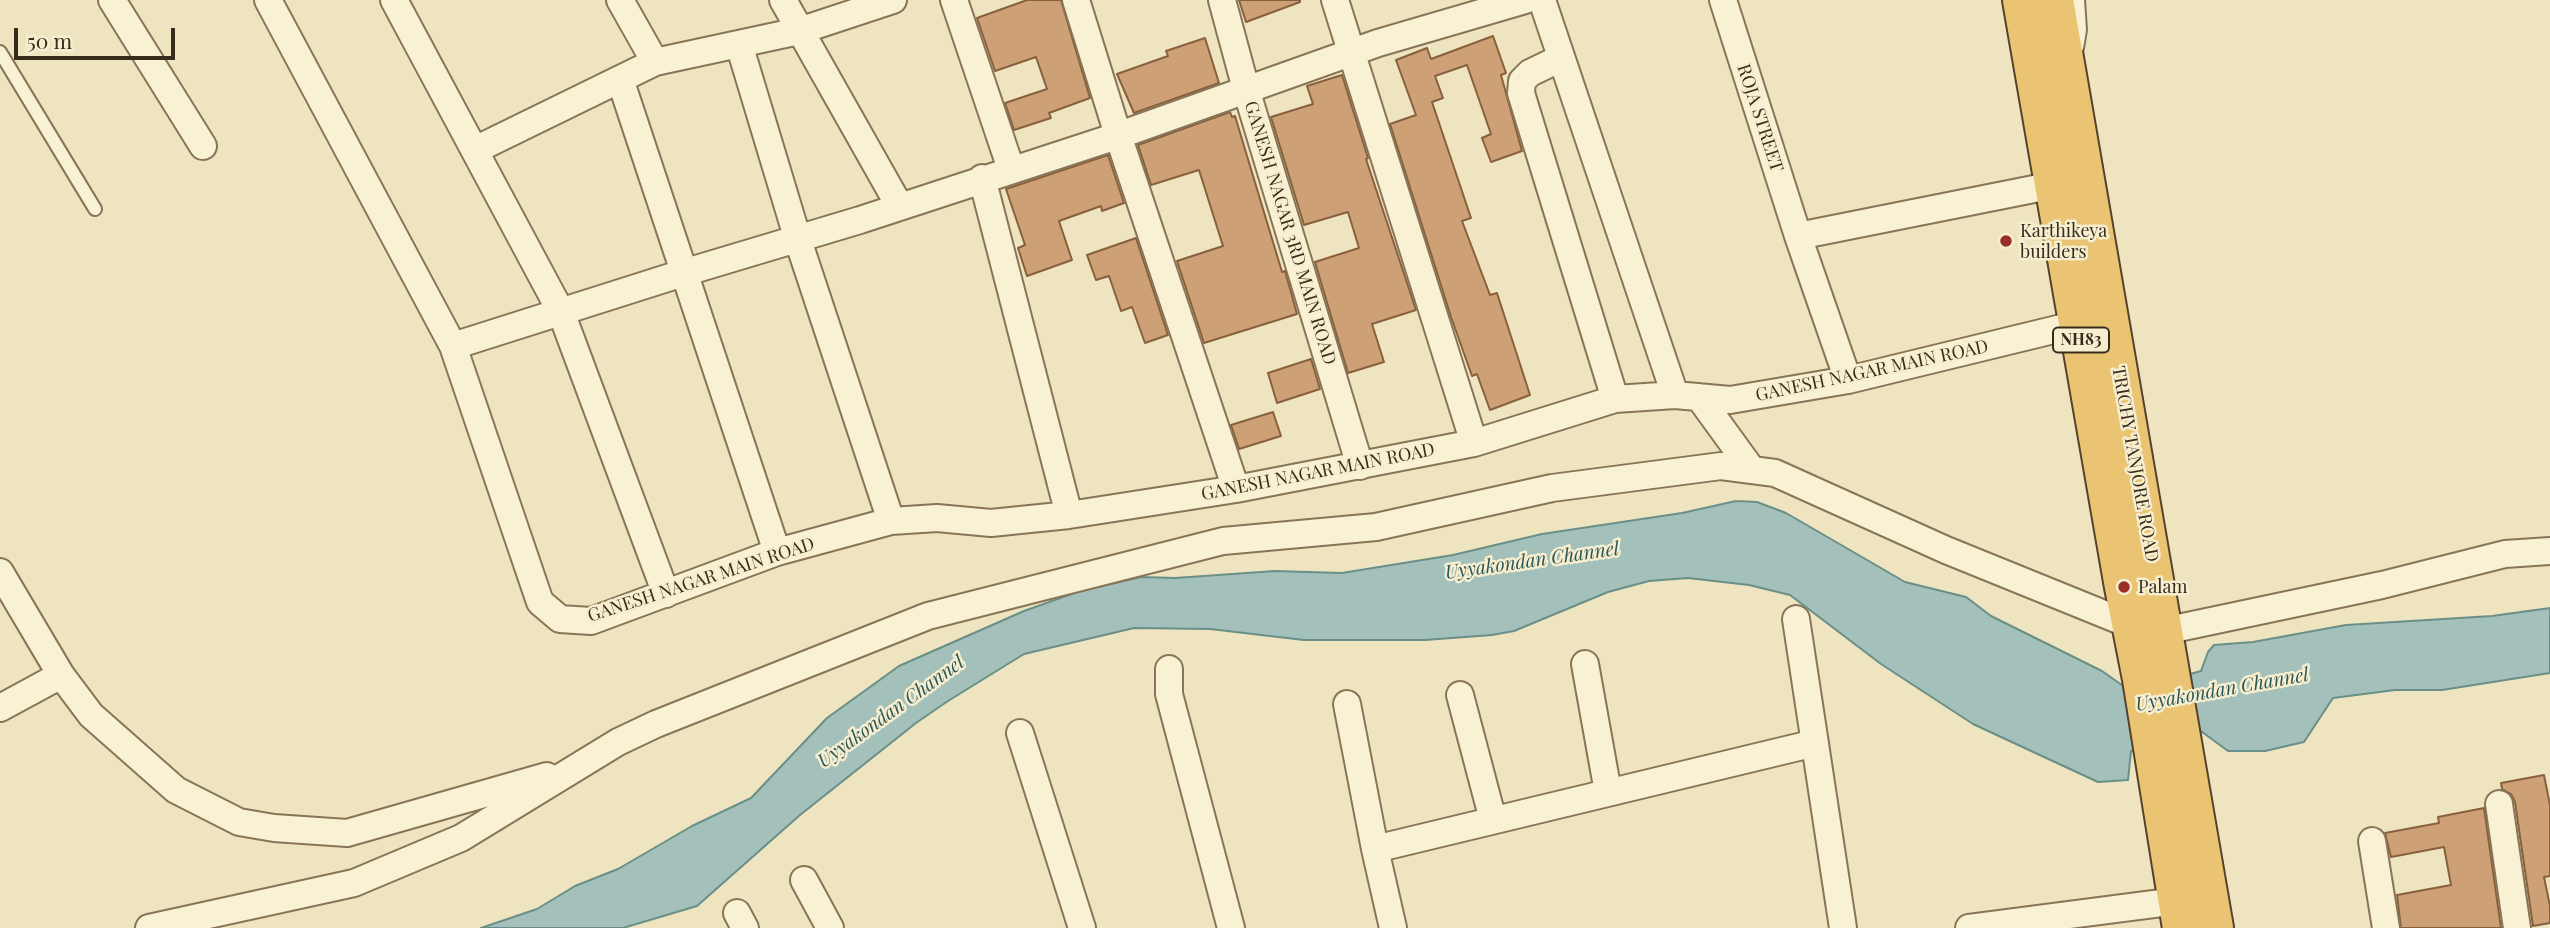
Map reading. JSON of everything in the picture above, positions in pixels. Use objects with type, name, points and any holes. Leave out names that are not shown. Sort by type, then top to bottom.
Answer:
[{"type":"highway","name":"TRICHY TANJORE ROAD","points":[[2022,0],[2078,324],[2152,651]]},
{"type":"highway","name":"TRICHY TANJORE ROAD","points":[[2054,0],[2169,759],[2180,915]]},
{"type":"highway","name":"TRICHY TANJORE ROAD","points":[[2169,759],[2214,928]]},
{"type":"street","points":[[113,0],[203,146]]},
{"type":"street","points":[[268,0],[453,345],[798,240],[1118,135],[1351,52],[1525,0]]},
{"type":"street","points":[[394,0],[561,312],[666,594]]},
{"type":"street","points":[[620,0],[655,62]]},
{"type":"street","points":[[783,0],[900,207]]},
{"type":"street","points":[[475,150],[655,62],[799,31],[893,0]]},
{"type":"street","points":[[954,0],[1011,169]]},
{"type":"street","points":[[1076,0],[1236,489]]},
{"type":"street","name":"GANESH NAGAR 3RD MAIN ROAD","points":[[1222,0],[1246,89],[1360,466]]},
{"type":"street","points":[[1335,0],[1475,443]]},
{"type":"street","points":[[1542,0],[1561,58],[1687,396],[1752,470]]},
{"type":"street","name":"ROJA STREET","points":[[1723,0],[1798,236],[1848,380]]},
{"type":"street","points":[[739,44],[798,240],[891,522]]},
{"type":"street","points":[[1561,58],[1530,73],[1522,81],[1521,93],[1615,399]]},
{"type":"street","points":[[620,79],[777,552]]},
{"type":"street","points":[[982,178],[1069,515]]},
{"type":"street","points":[[1798,236],[2054,186]]},
{"type":"street","name":"GANESH NAGAR MAIN ROAD","points":[[453,345],[540,602],[560,619],[591,621],[777,552],[891,522],[937,518],[991,523],[1069,515],[1236,489],[1475,443],[1615,399],[1687,396],[1730,400],[1848,380],[2078,324]]},
{"type":"street","points":[[149,928],[354,883],[461,838],[618,742],[656,724],[928,616],[1223,541],[1376,527],[1552,488],[1721,466],[1775,473],[1946,550],[2152,651],[2382,585],[2505,554],[2550,551]]},
{"type":"street","points":[[0,572],[61,675],[91,715],[176,790],[239,822],[274,828],[346,833],[579,767]]},
{"type":"street","points":[[1796,620],[1843,928]]},
{"type":"street","points":[[1586,664],[1608,792]]},
{"type":"street","points":[[1169,669],[1169,694],[1231,928]]},
{"type":"street","points":[[3,700],[61,675]]},
{"type":"street","points":[[1460,695],[1493,820]]},
{"type":"street","points":[[1347,704],[1393,928]]},
{"type":"street","points":[[1020,733],[1082,928]]},
{"type":"street","points":[[1375,849],[1815,743]]},
{"type":"street","points":[[2499,804],[2517,928]]},
{"type":"street","points":[[2372,841],[2386,928]]},
{"type":"street","points":[[804,880],[830,928]]},
{"type":"street","points":[[1969,928],[2180,915]]},
{"type":"lane","points":[[2068,80],[2078,44],[2078,0]]},
{"type":"lane","points":[[0,52],[95,209]]},
{"type":"water","name":"Uyyakondan Channel","points":[[1736,501],[1757,502],[1786,513],[1905,582],[1966,597],[1991,616],[2102,671],[2126,688],[2136,689],[2201,671],[2208,652],[2214,645],[2253,642],[2346,625],[2492,616],[2550,608],[2550,673],[2442,690],[2395,690],[2333,698],[2304,742],[2265,751],[2228,751],[2198,729],[2131,751],[2128,780],[2098,782],[1973,724],[1881,664],[1790,595],[1749,585],[1688,578],[1649,581],[1608,592],[1514,631],[1425,640],[1304,640],[1210,629],[1134,628],[1024,654],[948,701],[800,815],[697,906],[623,928],[481,928],[537,909],[575,886],[618,869],[692,826],[751,798],[827,718],[899,666],[1024,611],[1080,591],[1141,577],[1175,578],[1275,571],[1342,573],[1453,555],[1542,534],[1682,513]]},
{"type":"building","points":[[1027,0],[1061,0],[1090,98],[1049,113],[1051,118],[1014,130],[1005,103],[1047,89],[1036,57],[995,71],[977,18]]},
{"type":"building","points":[[1239,0],[1300,0],[1300,2],[1246,22]]},
{"type":"building","points":[[1493,36],[1506,73],[1501,75],[1522,151],[1491,162],[1482,138],[1491,134],[1467,65],[1435,76],[1443,98],[1432,102],[1471,218],[1462,221],[1490,295],[1497,293],[1530,395],[1490,410],[1477,374],[1472,376],[1451,317],[1390,124],[1416,115],[1396,60],[1427,48],[1431,59]]},
{"type":"building","points":[[1205,38],[1219,83],[1134,113],[1117,74],[1168,56],[1166,51]]},
{"type":"building","points":[[1342,75],[1368,158],[1366,159],[1416,310],[1372,324],[1384,362],[1348,373],[1315,262],[1359,248],[1348,212],[1304,225],[1271,117],[1313,104],[1307,86]]},
{"type":"building","points":[[1230,112],[1232,117],[1235,116],[1297,314],[1204,343],[1177,261],[1223,246],[1199,170],[1151,185],[1138,145]]},
{"type":"building","points":[[1108,155],[1124,203],[1102,211],[1101,206],[1059,221],[1072,260],[1027,276],[1018,248],[1025,245],[1006,189]]},
{"type":"building","points":[[1136,238],[1168,335],[1145,343],[1132,307],[1121,311],[1109,276],[1096,280],[1087,255]]},
{"type":"building","points":[[1311,359],[1320,389],[1277,403],[1268,373]]},
{"type":"building","points":[[1273,412],[1281,436],[1239,449],[1231,425]]},
{"type":"building","points":[[2544,775],[2550,805],[2550,876],[2544,877],[2550,906],[2550,923],[2533,926],[2515,802],[2511,794],[2502,789],[2501,783]]},
{"type":"building","points":[[2484,808],[2501,928],[2401,928],[2397,895],[2451,885],[2444,847],[2391,857],[2385,833],[2439,823],[2438,817]]},
{"type":"place","name":"Karthikeya builders","points":[[2006,241]]},
{"type":"place","name":"Palam","points":[[2124,587]]}]
